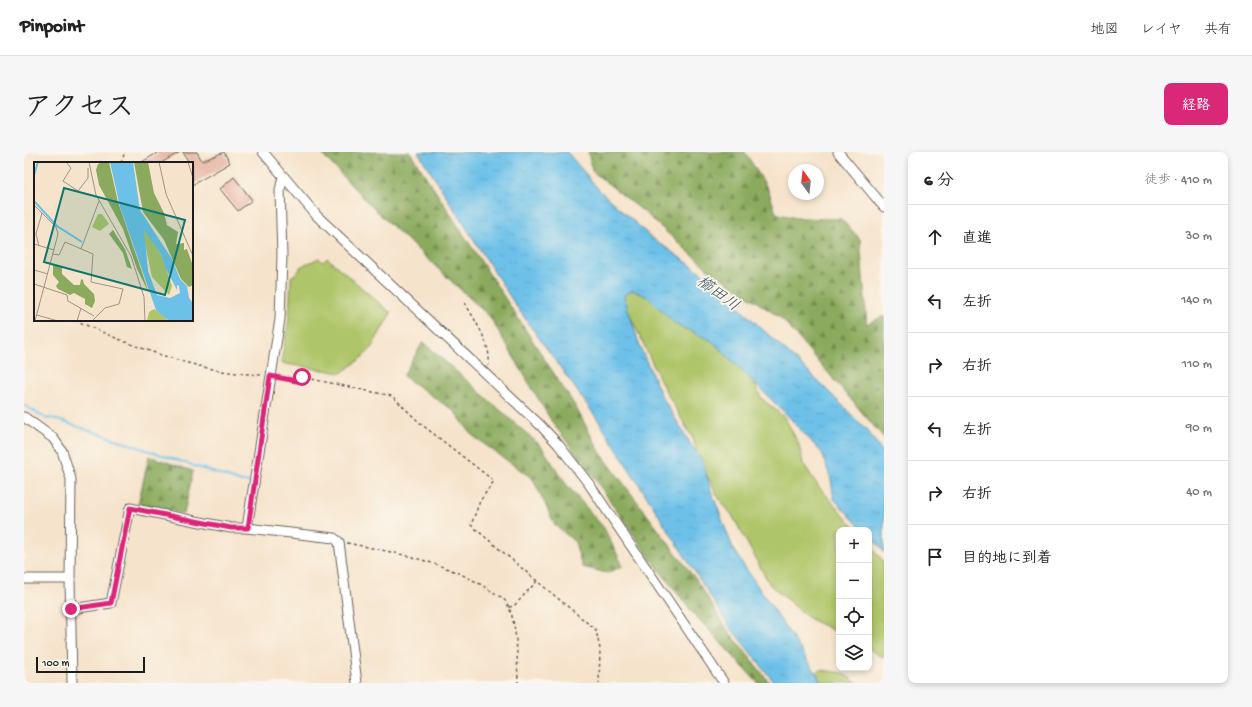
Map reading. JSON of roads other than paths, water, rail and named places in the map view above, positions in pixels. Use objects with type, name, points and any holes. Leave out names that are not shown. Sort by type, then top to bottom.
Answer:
[{"type":"street","points":[[263,152],[317,216],[540,425],[574,464],[724,683]]},
{"type":"street","points":[[838,152],[884,207]]},
{"type":"street","points":[[248,528],[280,318],[282,256],[280,190],[283,177]]},
{"type":"street","points":[[24,417],[53,438],[62,451],[69,470],[71,493],[70,579],[72,683]]},
{"type":"street","points":[[71,609],[111,603],[130,508],[231,528],[248,528],[334,538],[339,542],[357,683]]},
{"type":"street","points":[[24,579],[70,579]]},
{"type":"water","name":"櫛田川","points":[[418,152],[567,152],[600,191],[652,238],[702,273],[818,381],[867,430],[884,454],[884,553],[880,546],[872,539],[872,527],[860,527],[834,499],[831,480],[822,453],[789,417],[712,341],[675,324],[648,297],[632,290],[624,296],[640,347],[662,397],[703,462],[710,488],[734,551],[823,683],[775,683],[730,627],[598,420],[516,306]]},
{"type":"waterway","points":[[24,405],[47,419],[52,418],[242,482],[249,482]]}]
